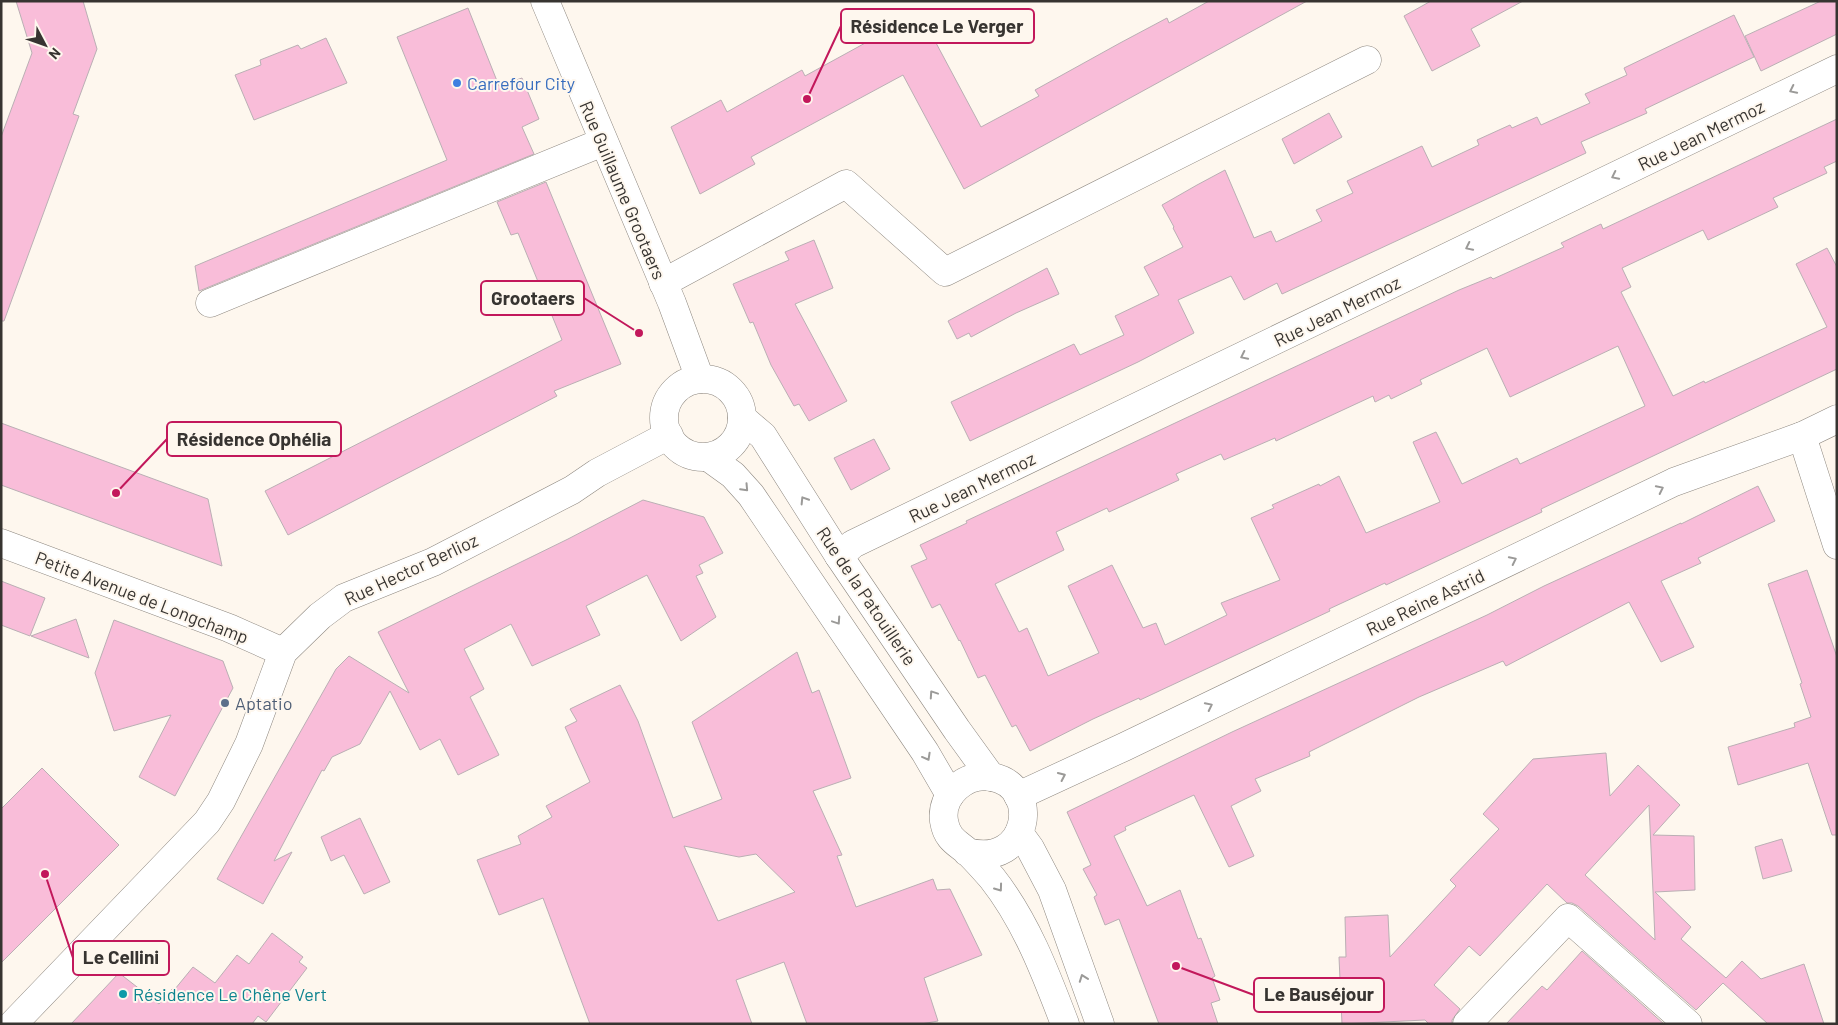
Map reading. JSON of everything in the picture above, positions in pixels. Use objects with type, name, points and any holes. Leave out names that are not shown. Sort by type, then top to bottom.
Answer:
[{"type":"street","name":"Rue Guillaume Grootaers","points":[[544,1],[663,283],[700,379]]},
{"type":"street","points":[[663,283],[846,184],[945,272],[1367,60]]},
{"type":"street","name":"Rue Jean Mermoz","points":[[839,556],[853,544],[1837,69]]},
{"type":"street","points":[[210,303],[603,142]]},
{"type":"street","points":[[708,457],[729,447],[737,438],[741,427],[741,403],[724,384],[712,379],[700,379],[682,385],[669,399],[664,417],[669,435],[674,443],[689,454],[708,457],[733,476],[751,495],[925,752],[950,796]]},
{"type":"street","name":"Rue de la Patouillerie","points":[[742,418],[763,436],[839,556],[958,730],[992,776],[1010,786],[1018,796]]},
{"type":"street","name":"Rue Reine Astrid","points":[[1018,796],[1124,747],[1674,482],[1802,436],[1837,419]]},
{"type":"street","name":"Rue Hector Berlioz","points":[[13,1024],[207,822],[216,810],[249,744],[283,652],[320,616],[344,598],[410,572],[441,557],[572,490],[597,473],[669,435]]},
{"type":"street","points":[[1802,436],[1837,546]]},
{"type":"street","name":"Petite Avenue de Longchamp","points":[[1,543],[229,628],[283,652]]},
{"type":"street","points":[[992,776],[967,779],[957,786],[945,808],[944,821],[948,834],[956,845],[967,852],[991,877],[1013,908],[1046,975],[1066,1024]]},
{"type":"street","points":[[967,852],[991,855],[1002,851],[1012,843],[1019,834],[1023,813],[1018,796]]},
{"type":"street","points":[[1019,834],[1030,848],[1052,890],[1100,1024]]},
{"type":"street","points":[[1467,1024],[1568,918],[1688,1024]]},
{"type":"building","points":[[16,1],[83,1],[97,49],[73,114],[79,116],[4,321],[1,321],[1,137],[32,53]]},
{"type":"building","points":[[1209,1],[1307,1],[964,189],[903,75],[751,157],[755,164],[700,194],[671,127],[721,100],[727,112],[802,70],[805,76],[920,13],[981,127],[1039,96],[1035,90],[1120,43],[1167,18],[1169,23]]},
{"type":"building","points":[[1431,1],[1523,1],[1471,29],[1480,46],[1432,71],[1404,16]]},
{"type":"building","points":[[1821,1],[1837,1],[1837,34],[1761,71],[1745,36]]},
{"type":"building","points":[[468,8],[499,86],[522,78],[539,119],[522,127],[534,154],[199,291],[195,266],[447,160],[397,37]]},
{"type":"building","points":[[1734,15],[1754,57],[1645,109],[1647,113],[1581,142],[1586,153],[1282,294],[1277,283],[1244,300],[1231,276],[1178,300],[1194,333],[1138,362],[970,441],[951,402],[1074,344],[1080,355],[1124,335],[1115,316],[1159,295],[1144,267],[1183,247],[1162,205],[1197,185],[1225,170],[1254,238],[1271,231],[1276,242],[1322,221],[1316,210],[1353,193],[1347,181],[1422,146],[1432,167],[1479,145],[1477,140],[1510,125],[1512,128],[1537,117],[1541,125],[1590,103],[1585,94],[1627,75],[1624,68]]},
{"type":"building","points":[[326,38],[347,83],[254,120],[235,75],[261,65],[260,60],[298,45],[301,49]]},
{"type":"building","points":[[1329,113],[1342,137],[1294,164],[1282,139]]},
{"type":"building","points":[[1837,119],[1837,161],[1824,167],[1827,173],[1773,198],[1778,207],[1708,240],[1703,230],[1622,268],[1631,287],[1621,292],[1673,396],[1827,327],[1796,264],[1827,248],[1837,267],[1837,369],[1541,509],[1542,512],[1386,585],[1385,583],[1329,609],[1330,611],[1140,700],[1139,698],[1093,719],[1030,751],[1016,725],[1012,727],[985,675],[978,678],[940,604],[932,608],[911,566],[927,559],[920,545],[967,523],[966,521],[1459,290],[1491,277],[1493,279],[1564,247],[1561,243],[1601,224],[1603,229]],"holes":[[[1618,346],[1645,406],[1520,464],[1517,458],[1462,484],[1436,432],[1413,442],[1440,502],[1366,533],[1339,476],[1320,486],[1319,484],[1272,505],[1274,508],[1251,518],[1280,580],[1221,603],[1227,615],[1165,645],[1156,623],[1143,628],[1112,565],[1068,586],[1099,653],[1048,676],[1027,628],[1019,632],[995,584],[1064,550],[1056,532],[1107,508],[1109,512],[1179,480],[1176,474],[1221,454],[1224,460],[1275,438],[1276,441],[1373,396],[1375,402],[1389,395],[1391,399],[1422,384],[1420,380],[1487,348],[1510,397]]]},
{"type":"building","points":[[546,182],[621,364],[554,391],[557,396],[288,535],[265,491],[562,340],[518,233],[511,235],[497,202]]},
{"type":"building","points":[[814,240],[833,288],[795,304],[847,401],[809,421],[799,404],[794,406],[771,365],[753,322],[750,323],[733,284],[789,260],[785,252]]},
{"type":"building","points":[[1047,268],[1059,294],[1016,313],[971,337],[969,333],[957,339],[948,321]]},
{"type":"building","points":[[1,423],[208,499],[222,566],[1,485]]},
{"type":"building","points":[[874,439],[890,469],[851,490],[834,458]]},
{"type":"building","points":[[1758,486],[1775,521],[1698,558],[1701,563],[1661,581],[1694,647],[1661,662],[1629,602],[1506,666],[1503,661],[1419,697],[1309,752],[1310,756],[1255,779],[1261,791],[1231,806],[1254,856],[1229,867],[1194,795],[1125,827],[1126,830],[1114,836],[1147,906],[1180,890],[1198,939],[1201,938],[1215,976],[1212,978],[1220,1000],[1211,1003],[1218,1024],[1159,1024],[1119,919],[1105,925],[1094,897],[1097,895],[1083,869],[1091,865],[1067,812],[1232,732],[1487,615],[1544,586],[1681,524]]},
{"type":"building","points":[[643,500],[704,517],[723,553],[699,565],[703,573],[696,576],[716,617],[681,641],[647,575],[586,606],[600,635],[532,666],[511,624],[464,649],[484,689],[470,697],[499,755],[458,775],[440,739],[420,750],[390,691],[360,744],[332,757],[324,771],[322,770],[274,861],[292,852],[263,904],[217,879],[336,669],[349,656],[409,693],[378,632]]},
{"type":"building","points":[[1807,570],[1837,657],[1837,835],[1832,835],[1808,763],[1738,785],[1728,747],[1795,727],[1794,723],[1811,717],[1800,684],[1802,683],[1768,584]]},
{"type":"building","points":[[1,581],[45,598],[30,636],[1,625]]},
{"type":"building","points":[[76,619],[89,658],[31,636]]},
{"type":"building","points":[[114,620],[223,661],[233,688],[175,796],[139,777],[171,715],[114,731],[95,673]]},
{"type":"building","points":[[797,652],[812,693],[819,690],[851,778],[813,791],[842,855],[837,856],[856,907],[933,879],[937,890],[950,889],[982,955],[924,978],[938,1021],[921,1024],[807,1024],[784,962],[736,980],[752,1024],[590,1024],[543,898],[499,915],[477,860],[521,844],[518,836],[552,817],[546,806],[590,782],[565,727],[577,721],[570,709],[620,685],[638,721],[673,818],[722,799],[692,722]],"holes":[[[684,846],[739,857],[756,854],[795,892],[718,921]]]},
{"type":"building","points":[[1606,753],[1610,796],[1638,765],[1680,805],[1653,835],[1694,836],[1695,890],[1655,892],[1691,927],[1681,939],[1726,978],[1742,961],[1761,979],[1804,964],[1824,1024],[1768,1024],[1723,983],[1696,1010],[1578,906],[1567,903],[1547,884],[1480,956],[1469,946],[1434,985],[1460,1009],[1452,1020],[1452,1024],[1429,1024],[1425,1020],[1342,1024],[1339,957],[1346,957],[1345,917],[1388,915],[1390,957],[1456,886],[1450,880],[1499,829],[1483,814],[1533,759]],"holes":[[[1649,805],[1655,940],[1585,875]]]},
{"type":"building","points":[[42,768],[119,845],[1,963],[1,809]]},
{"type":"building","points":[[360,818],[390,882],[364,894],[344,855],[331,861],[321,837]]},
{"type":"building","points":[[1782,839],[1792,871],[1763,879],[1755,847]]},
{"type":"building","points":[[272,933],[303,957],[299,962],[307,968],[266,1022],[258,1016],[252,1024],[71,1024],[119,973],[159,1004],[173,988],[175,989],[193,967],[215,983],[237,955],[249,964]]},
{"type":"building","points":[[1582,951],[1664,1024],[1506,1024],[1542,986],[1547,990]]},
{"type":"place","name":"Carrefour City","points":[[457,83]]},
{"type":"place","name":"Résidence Le Verger","points":[[807,99]]},
{"type":"place","name":"Grootaers","points":[[639,333]]},
{"type":"place","name":"Résidence Ophélia","points":[[116,493]]},
{"type":"place","name":"Aptatio","points":[[225,703]]},
{"type":"place","name":"Le Cellini","points":[[45,874]]},
{"type":"place","name":"Le Bauséjour","points":[[1176,966]]},
{"type":"place","name":"Résidence Le Chêne Vert","points":[[123,994]]}]
